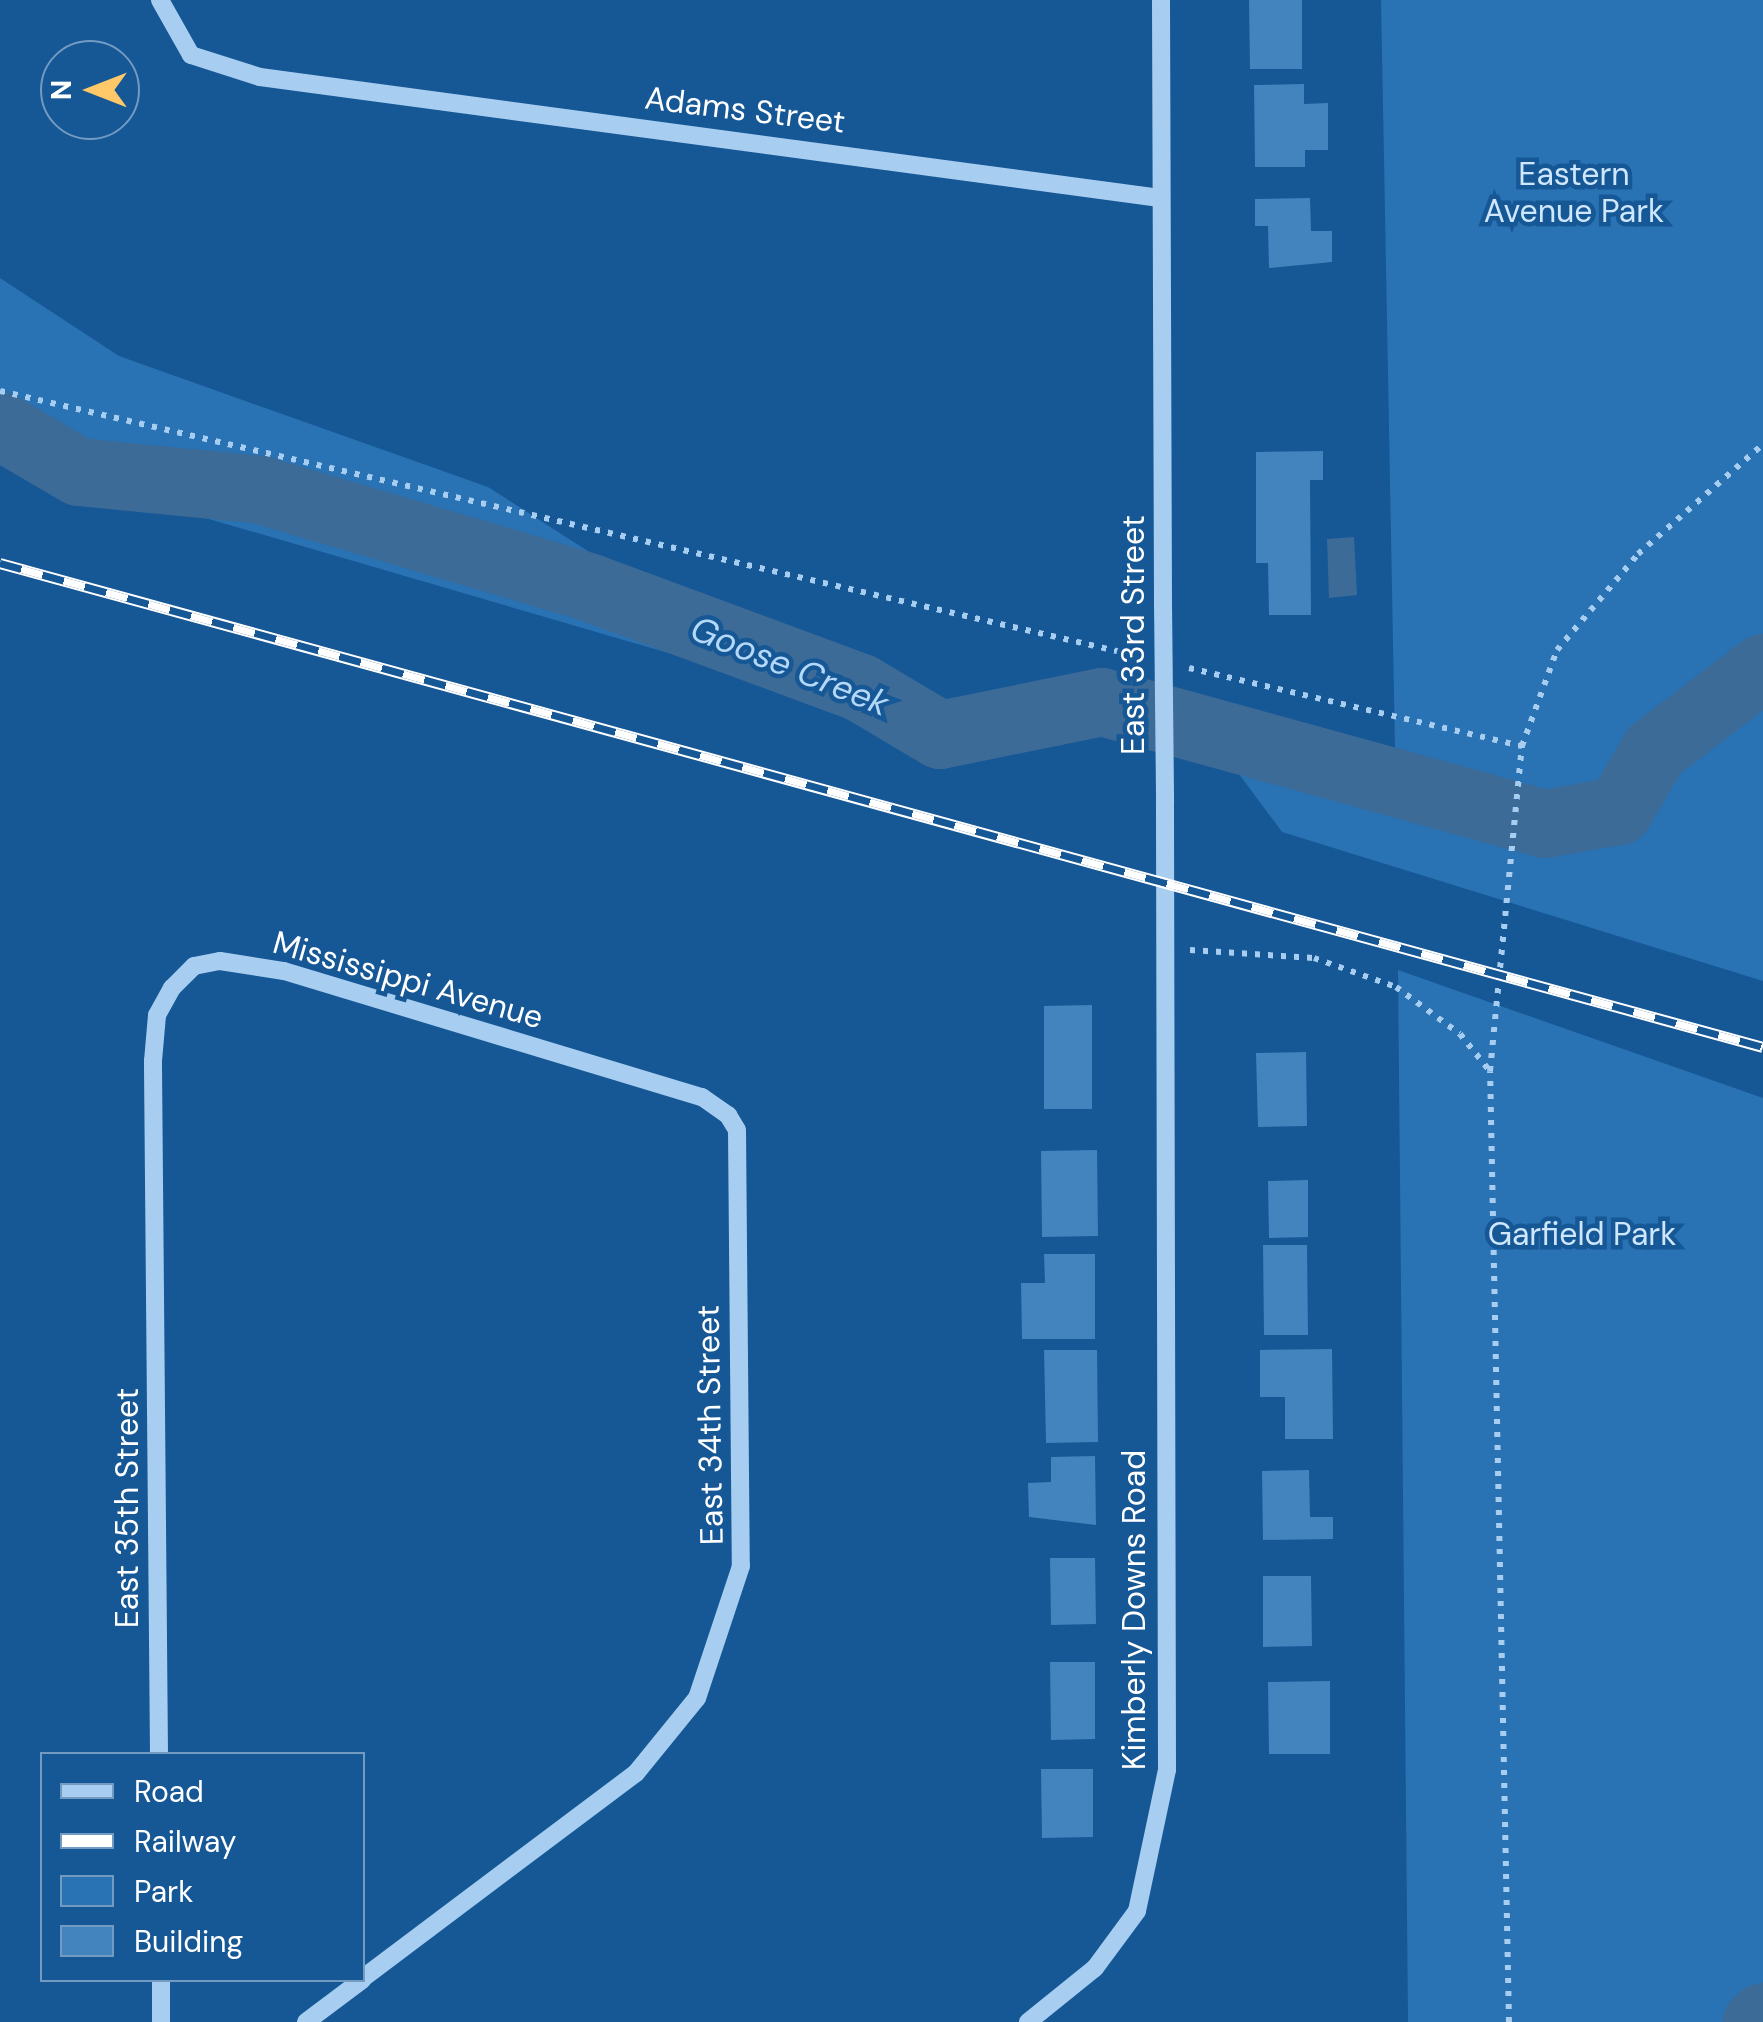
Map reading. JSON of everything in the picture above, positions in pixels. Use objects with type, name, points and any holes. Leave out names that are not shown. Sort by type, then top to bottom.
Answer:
[{"type":"street","name":"Adams Street","points":[[160,0],[191,55],[321,86],[1160,198]]},
{"type":"street","name":"East 33rd Street","points":[[1161,0],[1163,602],[1169,950],[1164,1268]]},
{"type":"street","name":"Mississippi Avenue","points":[[155,1262],[157,1015],[194,966],[284,971],[614,1070]]},
{"type":"street","name":"East 34th Street","points":[[365,1977],[672,1738],[697,1698],[741,1566],[737,1130],[702,1096],[614,1070]]},
{"type":"street","name":"East 35th Street","points":[[155,1262],[159,1752]]},
{"type":"street","name":"Kimberly Downs Road","points":[[1028,2022],[1095,1968],[1137,1911],[1167,1770],[1164,1268]]},
{"type":"street","points":[[161,1982],[162,2022]]},
{"type":"street","name":"East 34th Street","points":[[306,2022],[358,1982]]},
{"type":"path","points":[[0,391],[1156,660]]},
{"type":"path","points":[[1508,2022],[1490,1071],[1522,746],[1557,650],[1638,554],[1763,444]]},
{"type":"path","points":[[1175,665],[1522,746]]},
{"type":"path","points":[[1169,950],[1314,958],[1396,987],[1460,1034],[1490,1071]]},
{"type":"green space","name":"Eastern Avenue Park","points":[[1381,0],[1763,0],[1763,981],[1282,832],[1224,754],[1396,804]]},
{"type":"green space","points":[[0,278],[119,356],[488,487],[722,637],[682,657],[0,458]]},
{"type":"green space","name":"Garfield Park","points":[[1398,970],[1763,1098],[1763,2022],[1408,2022]]},
{"type":"shaded area","points":[[1354,537],[1357,595],[1329,598],[1327,539]]},
{"type":"building","points":[[1249,0],[1302,0],[1302,69],[1250,69]]},
{"type":"building","points":[[1304,84],[1304,104],[1328,103],[1328,150],[1305,150],[1305,167],[1255,167],[1254,85]]},
{"type":"building","points":[[1310,198],[1311,231],[1332,231],[1332,262],[1269,268],[1268,226],[1255,226],[1255,199]]},
{"type":"building","points":[[1323,451],[1323,480],[1310,480],[1311,615],[1269,615],[1268,563],[1256,563],[1256,452]]},
{"type":"building","points":[[1092,1005],[1092,1109],[1044,1109],[1044,1006]]},
{"type":"building","points":[[1306,1052],[1307,1126],[1258,1127],[1256,1053]]},
{"type":"building","points":[[1097,1150],[1098,1236],[1042,1237],[1041,1151]]},
{"type":"building","points":[[1308,1180],[1308,1237],[1269,1238],[1268,1181]]},
{"type":"building","points":[[1263,1245],[1307,1245],[1308,1335],[1264,1335]]},
{"type":"building","points":[[1044,1254],[1095,1254],[1095,1339],[1022,1339],[1021,1283],[1045,1283]]},
{"type":"building","points":[[1332,1349],[1333,1439],[1285,1439],[1285,1397],[1260,1397],[1260,1350]]},
{"type":"building","points":[[1044,1350],[1097,1350],[1098,1442],[1046,1443]]},
{"type":"building","points":[[1095,1456],[1096,1525],[1029,1517],[1028,1483],[1051,1482],[1051,1457]]},
{"type":"building","points":[[1309,1470],[1310,1517],[1333,1517],[1333,1539],[1263,1540],[1262,1471]]},
{"type":"building","points":[[1050,1558],[1095,1558],[1096,1624],[1051,1625]]},
{"type":"building","points":[[1263,1576],[1311,1576],[1312,1646],[1263,1647]]},
{"type":"building","points":[[1050,1662],[1095,1662],[1095,1739],[1051,1740]]},
{"type":"building","points":[[1330,1681],[1330,1754],[1269,1754],[1268,1682]]},
{"type":"building","points":[[1041,1769],[1093,1769],[1093,1837],[1042,1838]]},
{"type":"waterway","name":"Goose Creek","points":[[0,426],[79,472],[261,490],[588,587],[861,688],[940,735],[1102,702],[1545,824],[1619,811],[1655,750],[1763,668]]},
{"type":"waterway","points":[[1757,2022],[1763,2017]]},
{"type":"railway","points":[[0,563],[1763,1047]]}]
